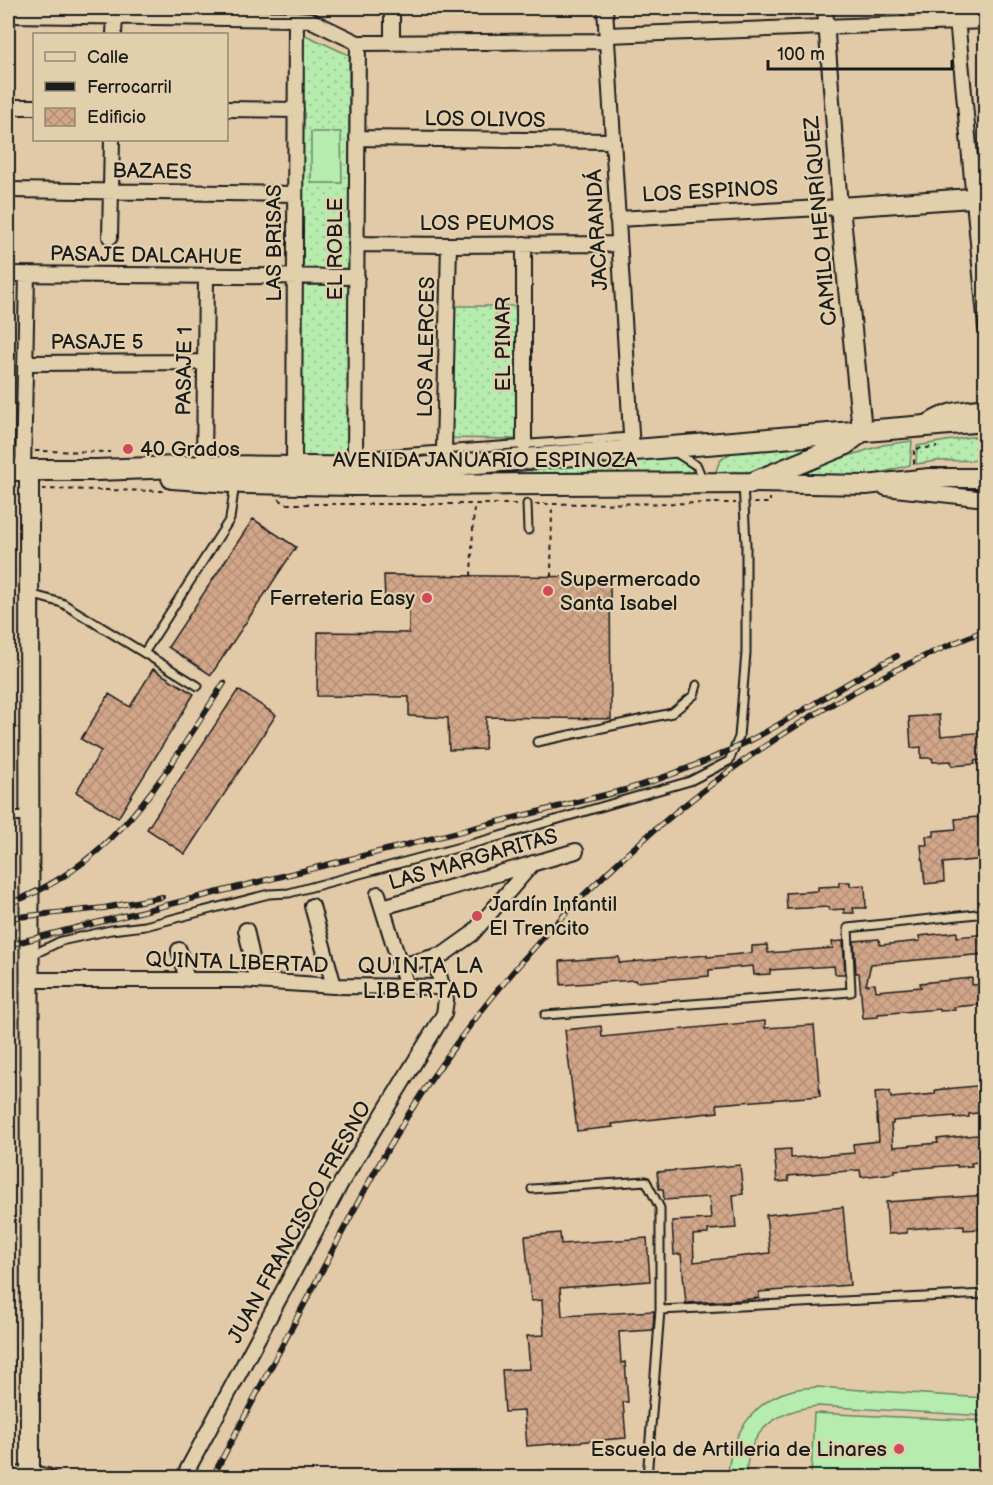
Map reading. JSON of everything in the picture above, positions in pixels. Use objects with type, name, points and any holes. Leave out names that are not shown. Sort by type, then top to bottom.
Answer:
[{"type":"main road","name":"AVENIDA JANUARIO ESPINOZA","points":[[24,470],[204,466],[393,469],[631,443],[669,448],[986,421]]},
{"type":"main road","name":"AVENIDA JANUARIO ESPINOZA","points":[[97,470],[235,483],[365,485],[747,483],[844,445],[862,431]]},
{"type":"street","points":[[392,8],[392,43]]},
{"type":"street","name":"JACARANDÁ","points":[[605,8],[631,443]]},
{"type":"street","name":"CAMILO HENRÍQUEZ","points":[[825,8],[840,207],[862,431]]},
{"type":"street","points":[[956,8],[980,197],[986,328]]},
{"type":"street","points":[[10,13],[95,12],[115,16],[310,20],[358,43],[607,38],[986,21]]},
{"type":"street","points":[[114,33],[115,16]]},
{"type":"street","name":"LAS BRISAS","points":[[294,468],[296,19]]},
{"type":"street","name":"EL ROBLE","points":[[355,456],[358,43]]},
{"type":"street","points":[[8,107],[33,107]]},
{"type":"street","points":[[228,109],[296,110]]},
{"type":"street","name":"LOS OLIVOS","points":[[357,138],[613,141]]},
{"type":"street","points":[[110,237],[112,141]]},
{"type":"street","name":"BAZAES","points":[[8,190],[295,194]]},
{"type":"street","name":"LOS ESPINOS","points":[[618,219],[980,197]]},
{"type":"street","name":"LOS PEUMOS","points":[[356,244],[619,244]]},
{"type":"street","name":"EL PINAR","points":[[524,244],[524,444]]},
{"type":"street","name":"LOS ALERCES","points":[[444,449],[449,245]]},
{"type":"street","name":"PASAJE DALCAHUE","points":[[8,274],[357,277]]},
{"type":"street","points":[[8,1474],[38,1476],[30,980],[30,594],[24,470],[27,275]]},
{"type":"street","name":"PASAJE 1","points":[[204,466],[206,276]]},
{"type":"street","name":"PASAJE 5","points":[[25,363],[205,362]]},
{"type":"street","points":[[921,426],[939,414],[986,406]]},
{"type":"street","points":[[866,485],[929,478],[986,478]]},
{"type":"street","points":[[747,483],[866,485],[986,499]]},
{"type":"street","name":"LAS MARGARITAS","points":[[401,966],[381,901],[533,864],[576,851]]},
{"type":"street","points":[[407,987],[401,966],[444,954],[472,934],[533,864]]},
{"type":"street","points":[[312,906],[334,986]]},
{"type":"street","points":[[246,930],[257,981]]},
{"type":"street","points":[[179,950],[187,980]]},
{"type":"street","points":[[434,957],[444,987]]},
{"type":"street","name":"QUINTA LIBERTAD","points":[[30,980],[257,981],[334,986],[444,987]]},
{"type":"street","name":"JUAN FRANCISCO FRESNO","points":[[183,1478],[341,1183],[444,1014],[446,1000],[444,987]]},
{"type":"lane","points":[[355,456],[524,444],[631,443]]},
{"type":"lane","points":[[669,448],[694,462],[701,472],[703,484]]},
{"type":"lane","points":[[365,485],[380,474],[393,469]]},
{"type":"lane","points":[[144,653],[230,519],[235,483]]},
{"type":"lane","points":[[30,956],[61,941],[111,930],[145,926],[268,894],[290,893],[486,840],[690,781],[729,761],[739,737],[746,653],[747,483]]},
{"type":"lane","points":[[527,504],[528,530]]},
{"type":"lane","points":[[30,594],[62,603],[198,686]]},
{"type":"lane","points":[[537,742],[672,713],[694,695],[697,685]]},
{"type":"lane","points":[[8,817],[30,816]]},
{"type":"lane","points":[[545,1015],[851,992],[848,928],[986,913]]},
{"type":"lane","points":[[532,1189],[646,1181],[660,1208],[660,1311],[647,1478]]},
{"type":"lane","points":[[660,1311],[986,1294]]},
{"type":"path","points":[[914,470],[914,449],[937,447]]},
{"type":"path","points":[[24,470],[36,489],[171,492]]},
{"type":"path","points":[[551,577],[552,504]]},
{"type":"path","points":[[471,576],[474,505]]},
{"type":"green space","points":[[303,34],[349,55],[349,457],[302,457]]},
{"type":"green space","points":[[311,132],[341,132],[342,183],[311,183]]},
{"type":"green space","points":[[455,306],[516,306],[518,439],[451,438]]},
{"type":"green space","points":[[970,437],[985,437],[985,460],[936,461],[916,464],[917,446]]},
{"type":"green space","points":[[850,440],[767,469],[715,476],[722,459],[739,450]]},
{"type":"green space","points":[[912,441],[910,465],[873,475],[782,477],[883,445]]},
{"type":"green space","points":[[670,455],[688,464],[697,476],[441,478],[456,473]]},
{"type":"green space","points":[[816,1387],[985,1398],[985,1416],[817,1406],[802,1409],[776,1419],[758,1436],[751,1448],[746,1477],[728,1477],[729,1462],[738,1435],[755,1412],[778,1395],[796,1389]]},
{"type":"green space","name":"Escuela de Artilleria de Linares","points":[[814,1413],[985,1421],[985,1477],[811,1477]]},
{"type":"building","points":[[253,519],[296,547],[211,675],[168,647]]},
{"type":"building","points":[[384,575],[610,577],[611,719],[486,717],[485,749],[449,750],[448,718],[409,716],[409,697],[317,696],[318,632],[409,633],[409,604],[385,603]]},
{"type":"building","points":[[153,669],[194,694],[118,818],[76,792],[101,751],[81,739],[109,694],[130,707]]},
{"type":"building","points":[[238,690],[276,715],[185,854],[147,829]]},
{"type":"building","points":[[939,715],[941,736],[986,732],[986,760],[974,761],[975,764],[952,766],[951,761],[933,762],[932,758],[921,758],[921,747],[911,748],[909,717]]},
{"type":"building","points":[[978,817],[979,828],[986,828],[986,859],[943,863],[944,882],[925,884],[921,845],[927,845],[926,836],[934,836],[934,831],[956,829],[955,819]]},
{"type":"building","points":[[839,882],[850,882],[850,886],[865,885],[866,908],[853,908],[854,913],[844,913],[844,909],[829,910],[829,907],[787,909],[786,893],[818,891],[818,887],[839,886]]},
{"type":"building","points":[[957,932],[957,937],[986,934],[986,954],[871,964],[866,985],[875,984],[876,991],[921,987],[920,983],[972,978],[972,985],[986,984],[986,1004],[954,1007],[955,1010],[878,1014],[878,1017],[863,1018],[854,941],[879,939],[880,945],[920,941],[919,936]]},
{"type":"building","points":[[843,941],[845,974],[835,974],[834,966],[770,970],[770,974],[754,975],[753,966],[709,970],[709,976],[561,985],[560,961],[619,957],[619,963],[707,955],[707,957],[752,953],[752,946],[767,945],[768,953],[833,948],[832,942]]},
{"type":"building","points":[[765,1021],[765,1028],[814,1025],[820,1096],[717,1104],[718,1112],[612,1124],[613,1127],[577,1131],[565,1030],[601,1026],[602,1037]]},
{"type":"building","points":[[986,1085],[986,1112],[969,1114],[969,1117],[893,1121],[891,1124],[893,1147],[938,1143],[937,1139],[986,1134],[986,1161],[971,1163],[972,1166],[895,1170],[895,1173],[861,1177],[860,1170],[788,1176],[789,1181],[777,1182],[774,1150],[791,1149],[791,1158],[854,1153],[853,1144],[879,1141],[875,1092],[890,1091],[891,1098],[935,1094],[935,1090]]},
{"type":"building","points":[[740,1165],[743,1194],[733,1195],[736,1228],[708,1230],[708,1234],[693,1235],[694,1262],[770,1253],[766,1215],[843,1207],[850,1285],[759,1292],[759,1298],[741,1300],[686,1303],[681,1254],[674,1255],[672,1221],[711,1219],[709,1197],[664,1200],[663,1189],[659,1189],[657,1172]]},
{"type":"building","points":[[986,1195],[986,1223],[980,1224],[980,1229],[964,1230],[964,1225],[907,1229],[907,1233],[888,1234],[886,1202]]},
{"type":"building","points":[[560,1233],[561,1244],[647,1238],[650,1281],[560,1288],[562,1316],[654,1311],[653,1330],[619,1332],[621,1363],[625,1362],[628,1402],[623,1402],[626,1438],[527,1446],[524,1411],[505,1412],[502,1370],[530,1369],[527,1336],[544,1335],[542,1300],[531,1301],[525,1236]]},
{"type":"railway","points":[[212,1478],[363,1192],[403,1123],[432,1078],[486,1005],[544,936],[608,872],[676,812],[748,758],[824,709],[903,666],[986,630]]},
{"type":"railway","points":[[8,945],[641,785],[704,762],[749,741],[897,656]]},
{"type":"railway","points":[[8,904],[46,887],[80,865],[109,841],[158,783],[224,683]]},
{"type":"railway","points":[[8,918],[104,908],[162,897]]},
{"type":"place","name":"40 Grados","points":[[128,449]]},
{"type":"place","name":"Supermercado Santa Isabel","points":[[548,591]]},
{"type":"place","name":"Ferreteria Easy","points":[[427,598]]},
{"type":"place","name":"Jardín Infantil El Trencito","points":[[477,916]]},
{"type":"place","name":"Escuela de Artilleria de Linares","points":[[899,1449]]},
{"type":"district","name":"QUINTA LA LIBERTAD","points":[[421,978]]}]
